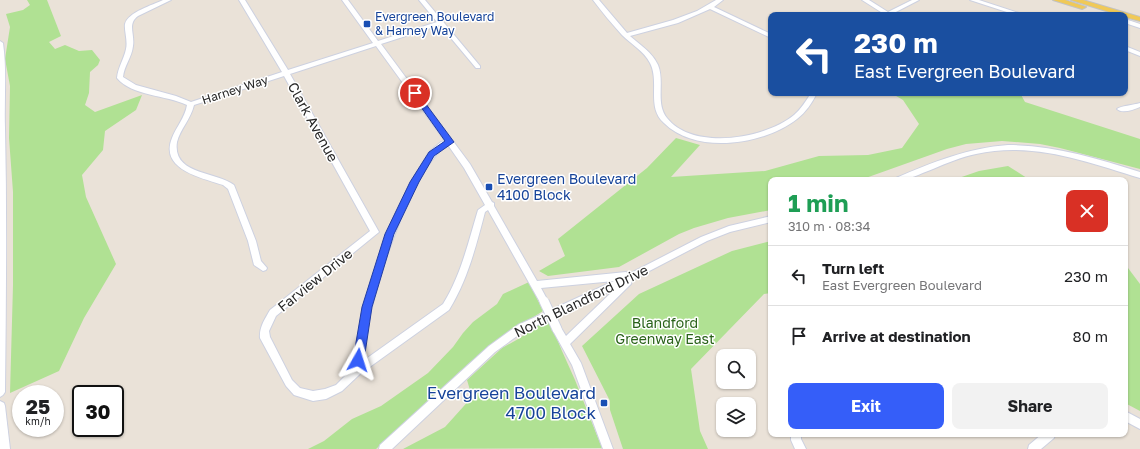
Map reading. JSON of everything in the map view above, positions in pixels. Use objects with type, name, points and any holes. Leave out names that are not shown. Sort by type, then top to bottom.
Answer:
[{"type":"main road","points":[[1057,0],[1099,12]]},
{"type":"main road","points":[[1075,0],[1116,12]]},
{"type":"main road","points":[[1128,15],[1140,19]]},
{"type":"main road","points":[[1128,21],[1140,25]]},
{"type":"street","points":[[168,0],[132,18],[128,25],[131,36],[130,48],[122,67],[120,78],[135,88],[171,96],[191,104],[190,112],[174,141],[173,147],[176,161],[185,169],[226,183],[231,187],[252,241],[257,263],[263,268]]},
{"type":"street","name":"Clark Avenue","points":[[242,0],[286,73],[374,232]]},
{"type":"street","points":[[346,0],[467,166],[490,205],[544,301],[557,329],[576,363],[608,449]]},
{"type":"street","points":[[422,0],[478,67]]},
{"type":"street","points":[[596,0],[655,65],[658,110],[665,121],[679,132],[699,140],[722,141],[745,138],[768,132],[789,122],[804,110],[812,96]]},
{"type":"street","points":[[628,36],[686,19],[710,7],[720,0]]},
{"type":"street","points":[[865,0],[883,12]]},
{"type":"street","points":[[894,12],[916,0]]},
{"type":"street","points":[[973,0],[1012,12]]},
{"type":"street","points":[[710,7],[768,35]]},
{"type":"street","name":"Harney Way","points":[[191,104],[440,23]]},
{"type":"street","points":[[0,42],[2,67],[0,103],[2,202],[0,392]]},
{"type":"street","points":[[1128,49],[1140,54]]},
{"type":"street","points":[[1120,109],[1132,108],[1140,105]]},
{"type":"street","points":[[357,371],[367,307],[390,234],[415,182],[432,154],[438,148],[450,142]]},
{"type":"street","points":[[906,177],[945,161],[986,149],[1007,147],[1048,149],[1074,155],[1140,175]]},
{"type":"street","name":"Farview Drive","points":[[374,232],[281,307],[268,322],[264,331],[265,338],[289,383],[297,392],[313,396],[326,394],[339,388],[357,371],[446,306],[460,283],[482,210],[490,205]]},
{"type":"street","name":"North Blandford Drive","points":[[384,449],[492,349],[521,328],[633,276],[704,239],[729,229],[768,220]]},
{"type":"street","points":[[374,232],[390,234]]},
{"type":"street","points":[[534,284],[633,276]]},
{"type":"street","points":[[565,343],[633,276]]},
{"type":"street","points":[[0,406],[4,449]]},
{"type":"street","points":[[1128,418],[1140,424]]},
{"type":"street","points":[[796,437],[796,440],[802,449]]},
{"type":"street","points":[[1033,449],[1047,437]]},
{"type":"green space","points":[[27,0],[47,0],[61,36],[49,42],[55,49],[65,45],[79,51],[92,50],[100,60],[98,65],[90,72],[89,93],[85,105],[95,112],[142,95],[136,110],[105,131],[103,150],[82,175],[86,197],[116,264],[84,318],[59,371],[28,385],[12,385],[12,392],[10,393],[13,285],[13,192],[9,138],[10,86],[5,59],[10,27],[6,14],[23,10],[30,5]]},
{"type":"green space","points":[[896,96],[1022,96],[1025,102],[1140,139],[1140,169],[1060,148],[1040,144],[1002,141],[966,144],[947,149],[868,177],[768,177],[768,211],[728,218],[694,228],[679,234],[619,267],[548,276],[539,271],[565,256],[558,239],[647,168],[676,138],[700,145],[671,177],[765,171],[819,156],[868,155],[902,148],[919,124],[903,100]]},
{"type":"green space","points":[[1008,166],[1025,177],[962,177],[979,171]]},
{"type":"green space","name":"Blandford Greenway East","points":[[768,242],[768,293],[764,294],[691,369],[700,431],[708,449],[623,449],[610,410],[610,401],[582,346],[639,294],[732,251]]},
{"type":"green space","points":[[1128,268],[1140,284],[1140,411],[1128,405]]},
{"type":"green space","points":[[529,282],[543,311],[502,337],[468,364],[376,449],[308,449],[324,441],[352,419],[381,406],[428,373],[453,347],[473,322],[497,304],[503,294]]},
{"type":"green space","points":[[548,317],[602,448],[403,449],[445,427],[472,397],[467,380],[502,348],[520,338]]},
{"type":"place","name":"Evergreen Boulevard & Harney Way","points":[[367,24]]},
{"type":"place","name":"Evergreen Boulevard 4100 Block","points":[[489,187]]},
{"type":"place","name":"Evergreen Boulevard 4700 Block","points":[[604,403]]},
{"type":"route","points":[[358,360],[367,307],[375,277],[398,215],[415,182],[432,154],[438,148],[450,142],[415,93]]}]
